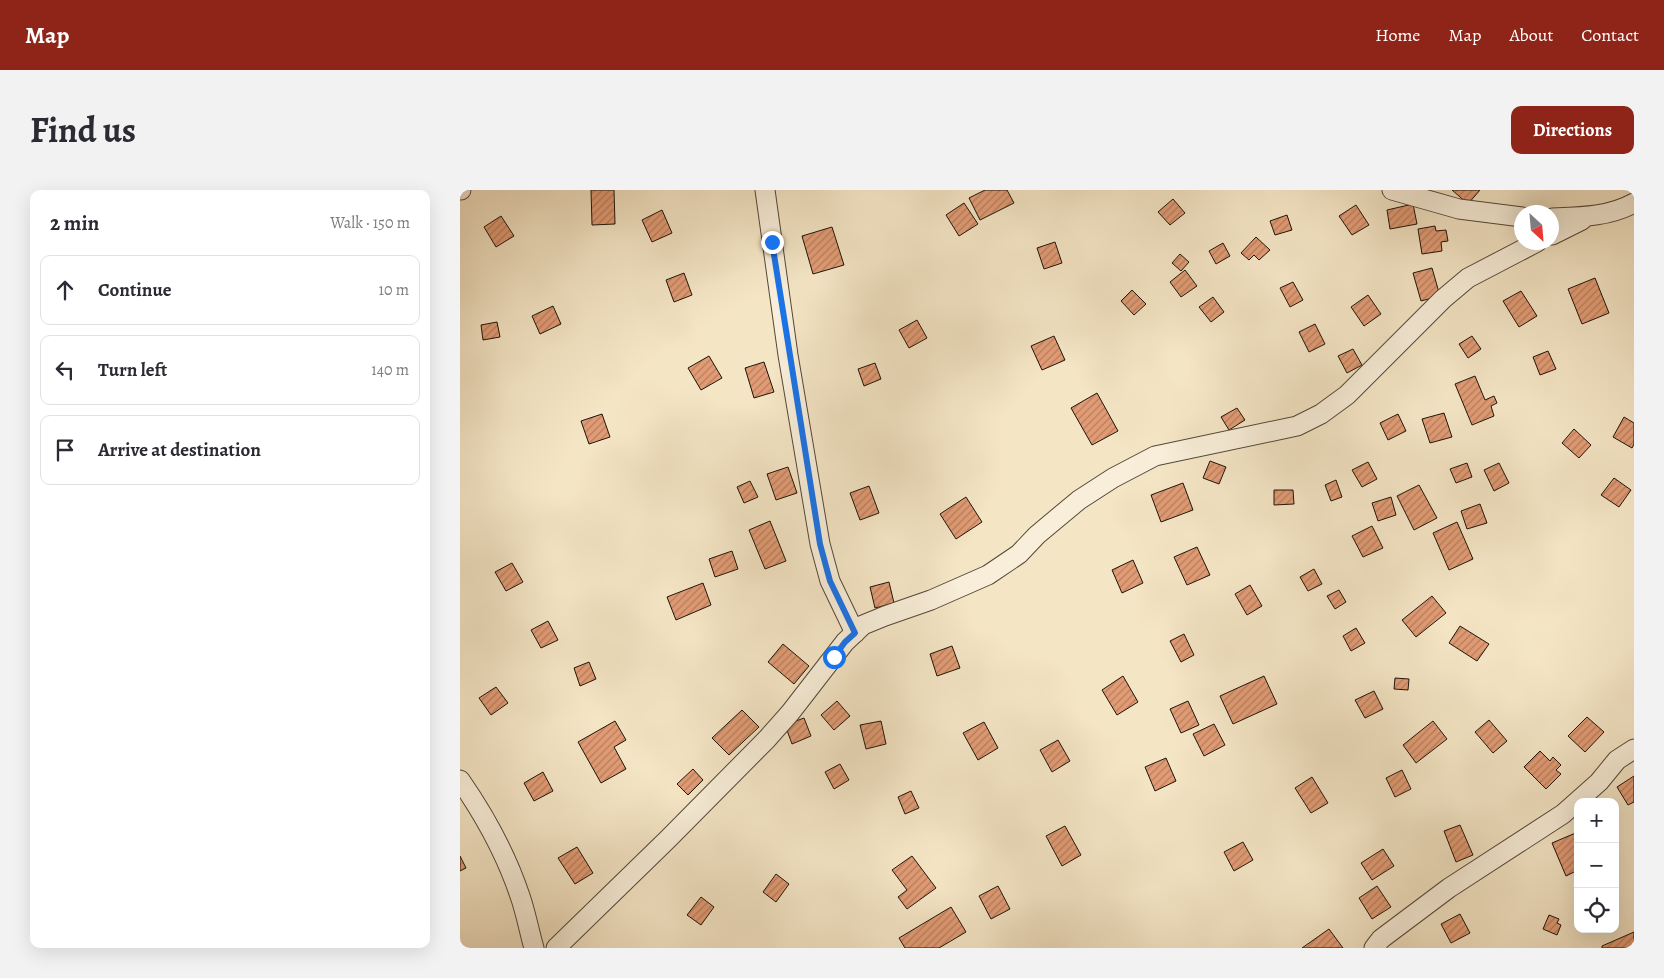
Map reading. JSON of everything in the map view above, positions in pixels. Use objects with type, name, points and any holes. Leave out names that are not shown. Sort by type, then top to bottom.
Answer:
[{"type":"street","points":[[766,190],[788,355],[820,544],[830,581],[855,633]]},
{"type":"street","points":[[1392,190],[1459,209],[1514,216]]},
{"type":"street","points":[[1559,218],[1588,217],[1625,208],[1634,203]]},
{"type":"street","points":[[1559,232],[1588,217]]},
{"type":"street","points":[[556,948],[767,739],[790,713],[845,642],[863,625],[931,600],[988,575],[1019,554],[1079,500],[1113,478],[1156,456],[1297,426],[1321,414],[1347,395],[1443,299],[1468,278],[1522,250]]},
{"type":"street","points":[[1374,948],[1381,939],[1449,888],[1563,814],[1599,782],[1617,760],[1634,749]]},
{"type":"street","points":[[460,780],[476,803],[501,849],[520,896],[534,948]]},
{"type":"building","points":[[591,190],[614,190],[615,224],[592,225]]},
{"type":"building","points":[[985,190],[1007,190],[1014,203],[980,220],[969,198]]},
{"type":"building","points":[[1452,190],[1480,190],[1468,204]]},
{"type":"building","points":[[1173,199],[1185,213],[1170,225],[1158,212]]},
{"type":"building","points":[[964,203],[978,224],[959,236],[946,215]]},
{"type":"building","points":[[1413,204],[1417,224],[1390,229],[1387,210]]},
{"type":"building","points":[[1356,205],[1369,225],[1352,235],[1339,216]]},
{"type":"building","points":[[662,210],[672,233],[652,242],[642,220]]},
{"type":"building","points":[[1287,215],[1292,230],[1275,235],[1270,221]]},
{"type":"building","points":[[501,216],[514,236],[496,247],[484,227]]},
{"type":"building","points":[[1435,226],[1436,231],[1446,230],[1448,241],[1441,242],[1442,251],[1422,254],[1418,229]]},
{"type":"building","points":[[832,227],[844,265],[813,274],[802,236]]},
{"type":"building","points":[[1256,237],[1270,250],[1259,260],[1254,255],[1249,260],[1241,253]]},
{"type":"building","points":[[1055,242],[1062,263],[1044,269],[1037,248]]},
{"type":"building","points":[[1223,243],[1230,256],[1216,264],[1209,251]]},
{"type":"building","points":[[1180,254],[1189,262],[1181,271],[1172,263]]},
{"type":"building","points":[[1432,268],[1440,296],[1421,301],[1413,273]]},
{"type":"building","points":[[1185,270],[1197,286],[1181,297],[1170,282]]},
{"type":"building","points":[[684,273],[692,295],[674,302],[666,280]]},
{"type":"building","points":[[1595,278],[1609,313],[1582,324],[1568,289]]},
{"type":"building","points":[[1293,282],[1303,300],[1290,307],[1280,288]]},
{"type":"building","points":[[1132,290],[1146,304],[1134,315],[1121,301]]},
{"type":"building","points":[[1521,291],[1537,316],[1519,327],[1503,301]]},
{"type":"building","points":[[1368,295],[1381,314],[1364,326],[1351,307]]},
{"type":"building","points":[[1213,297],[1224,312],[1211,322],[1199,307]]},
{"type":"building","points":[[553,306],[561,324],[540,334],[532,316]]},
{"type":"building","points":[[917,320],[927,338],[909,348],[899,330]]},
{"type":"building","points":[[497,322],[500,337],[483,340],[481,325]]},
{"type":"building","points":[[1315,324],[1325,344],[1309,352],[1299,332]]},
{"type":"building","points":[[1054,336],[1065,360],[1042,370],[1031,346]]},
{"type":"building","points":[[1472,336],[1481,349],[1468,358],[1459,344]]},
{"type":"building","points":[[1353,349],[1362,365],[1347,373],[1338,356]]},
{"type":"building","points":[[1548,351],[1556,369],[1540,375],[1533,357]]},
{"type":"building","points":[[709,356],[722,378],[701,390],[688,368]]},
{"type":"building","points":[[764,362],[774,392],[754,398],[745,368]]},
{"type":"building","points":[[875,363],[881,379],[864,386],[858,369]]},
{"type":"building","points":[[1475,376],[1485,400],[1494,396],[1497,403],[1491,406],[1494,416],[1472,425],[1455,384]]},
{"type":"building","points":[[1097,393],[1118,431],[1092,445],[1071,408]]},
{"type":"building","points":[[1237,408],[1245,420],[1229,430],[1221,417]]},
{"type":"building","points":[[1444,413],[1452,437],[1430,443],[1422,419]]},
{"type":"building","points":[[602,414],[610,437],[589,444],[581,421]]},
{"type":"building","points":[[1398,414],[1406,431],[1388,440],[1380,423]]},
{"type":"building","points":[[1624,417],[1634,423],[1634,444],[1632,448],[1613,437]]},
{"type":"building","points":[[1574,429],[1591,445],[1579,458],[1562,443]]},
{"type":"building","points":[[1210,461],[1226,467],[1219,484],[1203,478]]},
{"type":"building","points":[[1368,462],[1377,479],[1362,487],[1352,470]]},
{"type":"building","points":[[1467,463],[1472,477],[1456,483],[1450,469]]},
{"type":"building","points":[[1499,463],[1509,483],[1494,491],[1484,470]]},
{"type":"building","points":[[788,467],[797,493],[776,500],[767,474]]},
{"type":"building","points":[[1614,478],[1631,490],[1619,507],[1601,495]]},
{"type":"building","points":[[1336,480],[1342,497],[1331,501],[1325,485]]},
{"type":"building","points":[[750,481],[758,497],[744,503],[737,487]]},
{"type":"building","points":[[1183,483],[1193,510],[1161,522],[1151,495]]},
{"type":"building","points":[[1419,485],[1437,518],[1414,530],[1397,496]]},
{"type":"building","points":[[869,486],[879,513],[860,520],[850,493]]},
{"type":"building","points":[[1274,490],[1293,490],[1294,504],[1274,505]]},
{"type":"building","points":[[966,497],[982,522],[956,539],[940,514]]},
{"type":"building","points":[[1391,497],[1396,515],[1378,521],[1372,503]]},
{"type":"building","points":[[1480,504],[1487,523],[1467,529],[1461,511]]},
{"type":"building","points":[[770,521],[786,561],[765,569],[749,530]]},
{"type":"building","points":[[1457,522],[1473,559],[1449,570],[1433,533]]},
{"type":"building","points":[[1372,526],[1383,548],[1363,557],[1352,536]]},
{"type":"building","points":[[1197,547],[1210,575],[1187,585],[1174,557]]},
{"type":"building","points":[[732,551],[738,569],[715,577],[709,559]]},
{"type":"building","points":[[1133,560],[1143,583],[1122,593],[1112,570]]},
{"type":"building","points":[[512,563],[523,582],[506,591],[495,572]]},
{"type":"building","points":[[1314,569],[1322,584],[1308,591],[1300,577]]},
{"type":"building","points":[[889,582],[894,603],[875,608],[870,587]]},
{"type":"building","points":[[703,583],[711,605],[676,620],[667,597]]},
{"type":"building","points":[[1250,585],[1262,606],[1247,615],[1235,594]]},
{"type":"building","points":[[1339,590],[1346,602],[1335,609],[1327,596]]},
{"type":"building","points":[[1432,596],[1446,613],[1416,637],[1402,620]]},
{"type":"building","points":[[548,621],[558,640],[541,648],[531,630]]},
{"type":"building","points":[[1460,626],[1489,644],[1477,661],[1449,643]]},
{"type":"building","points":[[1356,628],[1365,643],[1351,651],[1343,636]]},
{"type":"building","points":[[1184,634],[1194,655],[1181,662],[1170,641]]},
{"type":"building","points":[[783,644],[809,666],[794,684],[768,662]]},
{"type":"building","points":[[952,646],[960,668],[937,676],[930,654]]},
{"type":"building","points":[[589,662],[596,679],[580,686],[574,668]]},
{"type":"building","points":[[1123,676],[1138,702],[1117,715],[1102,690]]},
{"type":"building","points":[[1264,676],[1277,704],[1233,724],[1220,696]]},
{"type":"building","points":[[1395,678],[1409,679],[1408,690],[1394,689]]},
{"type":"building","points":[[496,687],[508,703],[491,715],[479,698]]},
{"type":"building","points":[[1374,691],[1383,709],[1365,718],[1355,700]]},
{"type":"building","points":[[837,701],[850,716],[834,730],[821,715]]},
{"type":"building","points":[[1188,701],[1199,725],[1181,733],[1170,709]]},
{"type":"building","points":[[742,710],[759,727],[729,755],[712,738]]},
{"type":"building","points":[[1587,717],[1604,732],[1585,752],[1568,736]]},
{"type":"building","points":[[804,718],[811,736],[792,744],[785,725]]},
{"type":"building","points":[[1489,720],[1507,741],[1493,753],[1475,732]]},
{"type":"building","points":[[615,721],[626,740],[614,747],[626,769],[601,783],[578,742]]},
{"type":"building","points":[[881,721],[886,744],[866,749],[860,725]]},
{"type":"building","points":[[1433,721],[1447,739],[1416,763],[1403,745]]},
{"type":"building","points":[[984,722],[998,748],[978,760],[963,733]]},
{"type":"building","points":[[1214,724],[1225,745],[1204,756],[1193,734]]},
{"type":"building","points":[[1058,740],[1070,761],[1052,772],[1040,750]]},
{"type":"building","points":[[1540,751],[1550,761],[1553,757],[1561,765],[1556,770],[1561,774],[1546,789],[1524,767]]},
{"type":"building","points":[[1166,758],[1176,781],[1155,791],[1145,767]]},
{"type":"building","points":[[840,764],[849,780],[834,789],[825,772]]},
{"type":"building","points":[[693,769],[703,780],[688,795],[677,784]]},
{"type":"building","points":[[1402,770],[1411,789],[1395,797],[1386,778]]},
{"type":"building","points":[[543,772],[553,791],[534,801],[524,783]]},
{"type":"building","points":[[1634,776],[1634,802],[1628,805],[1617,787]]},
{"type":"building","points":[[1312,777],[1328,803],[1311,813],[1295,788]]},
{"type":"building","points":[[911,791],[919,808],[905,814],[898,797]]},
{"type":"building","points":[[1460,825],[1473,855],[1456,862],[1444,831]]},
{"type":"building","points":[[1065,826],[1081,855],[1062,866],[1046,836]]},
{"type":"building","points":[[1574,834],[1574,872],[1566,876],[1552,843]]},
{"type":"building","points":[[1243,842],[1253,860],[1234,871],[1224,852]]},
{"type":"building","points":[[577,847],[593,873],[575,884],[558,858]]},
{"type":"building","points":[[1383,849],[1394,866],[1372,880],[1361,863]]},
{"type":"building","points":[[460,856],[466,868],[460,871]]},
{"type":"building","points":[[912,856],[936,888],[907,909],[898,897],[907,890],[892,870]]},
{"type":"building","points":[[776,874],[789,884],[776,902],[763,892]]},
{"type":"building","points":[[998,886],[1010,909],[991,919],[979,896]]},
{"type":"building","points":[[1377,886],[1391,907],[1372,919],[1359,898]]},
{"type":"building","points":[[701,897],[714,907],[701,925],[687,915]]},
{"type":"building","points":[[951,907],[966,932],[939,948],[905,948],[899,938]]},
{"type":"building","points":[[1460,914],[1470,933],[1451,943],[1441,924]]},
{"type":"building","points":[[1549,915],[1559,919],[1557,923],[1561,925],[1557,935],[1543,929]]},
{"type":"building","points":[[1329,929],[1343,948],[1302,948]]},
{"type":"building","points":[[1634,932],[1634,948],[1602,948],[1602,946]]},
{"type":"route","points":[[772,242],[788,355],[820,544],[830,581],[855,633],[845,642],[834,657]]}]
